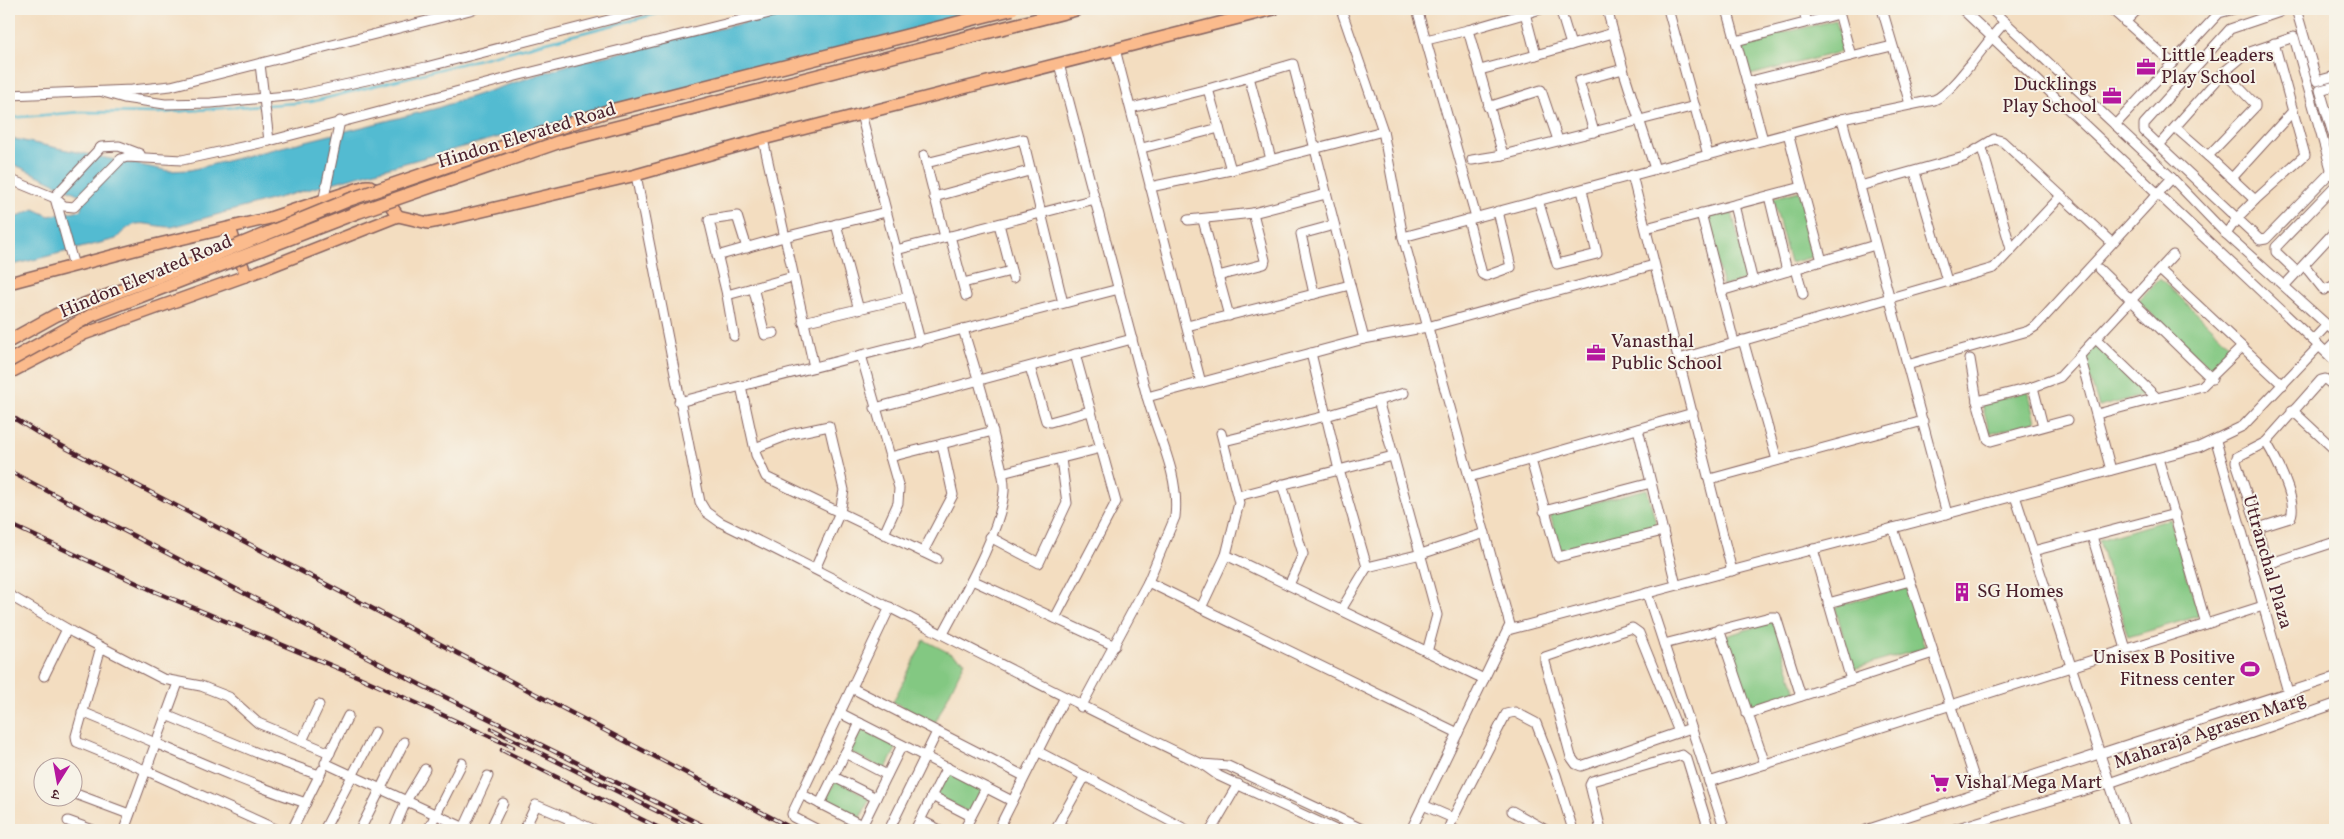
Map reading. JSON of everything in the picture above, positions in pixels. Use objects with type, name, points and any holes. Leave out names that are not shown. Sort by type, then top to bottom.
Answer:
[{"type":"highway","name":"Hindon Elevated Road","points":[[9,341],[56,315],[200,261],[350,199],[605,112],[1012,9]]},
{"type":"highway","name":"Hindon Elevated Road","points":[[9,361],[92,315],[358,212],[558,142],[1078,9]]},
{"type":"main road","points":[[9,372],[84,334],[246,276],[398,216],[428,223],[636,175],[763,139],[1274,9]]},
{"type":"main road","points":[[9,283],[73,261],[230,228],[323,197],[368,186],[389,203],[398,216]]},
{"type":"main road","points":[[230,228],[246,276]]},
{"type":"street","points":[[9,95],[103,92],[171,86],[474,9]]},
{"type":"street","points":[[103,92],[124,98],[165,104],[210,103],[298,96],[651,9]]},
{"type":"street","points":[[9,179],[57,198],[64,206],[76,206],[126,156],[182,160],[269,141],[339,125],[516,76],[786,9]]},
{"type":"street","points":[[1341,9],[1383,131],[1403,237],[1510,626],[1411,830]]},
{"type":"street","points":[[1417,9],[1472,218],[1482,274],[1486,276],[1511,267],[1498,211]]},
{"type":"street","points":[[1426,40],[1541,9]]},
{"type":"street","points":[[1560,9],[1571,45]]},
{"type":"street","points":[[1607,9],[1623,69],[1655,169]]},
{"type":"street","points":[[1668,9],[1708,155]]},
{"type":"street","points":[[1727,9],[1763,140]]},
{"type":"street","points":[[1803,9],[1807,22]]},
{"type":"street","points":[[1882,9],[1910,104]]},
{"type":"street","points":[[1962,9],[2335,361]]},
{"type":"street","points":[[1991,9],[2172,178],[2226,234],[2285,285],[2335,332]]},
{"type":"street","points":[[2111,9],[2172,63]]},
{"type":"street","points":[[2126,22],[2138,9]]},
{"type":"street","points":[[2115,125],[2172,63],[2216,11],[2234,9]]},
{"type":"street","points":[[2296,9],[2317,81],[2335,76]]},
{"type":"street","points":[[1736,41],[1807,22],[1838,11],[1851,56]]},
{"type":"street","points":[[2160,144],[2224,72],[2246,52],[2294,37],[2331,172],[2266,239],[2260,240],[2144,131],[2144,124],[2230,29],[2280,12]]},
{"type":"street","points":[[1525,13],[1536,54]]},
{"type":"street","points":[[1403,237],[1842,119],[1934,100],[1946,94],[1991,36],[2005,22]]},
{"type":"street","points":[[1468,30],[1480,70],[1488,107],[1503,155]]},
{"type":"street","points":[[1480,70],[1612,32]]},
{"type":"street","points":[[2226,234],[2238,218],[2256,200],[2304,157],[2305,153],[2274,43]]},
{"type":"street","points":[[1747,82],[1892,46]]},
{"type":"street","points":[[1115,49],[1201,382]]},
{"type":"street","points":[[260,64],[269,141]]},
{"type":"street","points":[[1059,64],[1147,397],[1170,464],[1177,506],[1175,517],[1148,582],[1081,707]]},
{"type":"street","points":[[1131,108],[1208,89],[1293,64],[1364,339]]},
{"type":"street","points":[[1594,132],[1579,81],[1623,69]]},
{"type":"street","points":[[2208,156],[2255,107],[2255,104],[2224,72]]},
{"type":"street","points":[[1249,77],[1271,159]]},
{"type":"street","points":[[2335,86],[2320,90],[2335,141]]},
{"type":"street","points":[[1208,89],[1231,170]]},
{"type":"street","points":[[1488,107],[1541,90],[1558,140]]},
{"type":"street","points":[[1472,160],[1503,155],[1695,106]]},
{"type":"street","points":[[2232,178],[2293,111]]},
{"type":"street","points":[[861,114],[920,341]]},
{"type":"street","points":[[1842,119],[1947,514]]},
{"type":"street","points":[[323,197],[339,125]]},
{"type":"street","points":[[1142,148],[1219,128]]},
{"type":"street","points":[[2176,128],[2256,200]]},
{"type":"street","points":[[1150,187],[1231,170],[1383,131]]},
{"type":"street","points":[[1788,133],[1822,261]]},
{"type":"street","points":[[966,296],[934,197],[925,159],[1023,138],[1029,171],[1064,303]]},
{"type":"street","points":[[763,139],[814,367]]},
{"type":"street","points":[[1860,186],[1964,157],[1982,148],[1994,139],[2002,141],[2111,242]]},
{"type":"street","points":[[57,198],[98,149],[105,146],[119,146],[145,156]]},
{"type":"street","points":[[1982,148],[2011,250]]},
{"type":"street","points":[[934,197],[1029,171]]},
{"type":"street","points":[[1915,172],[1947,281]]},
{"type":"street","points":[[636,175],[679,402],[700,502],[706,512],[720,522],[943,634],[1081,707],[1202,764],[1219,776],[1336,830]]},
{"type":"street","points":[[1632,175],[1732,571]]},
{"type":"street","points":[[1907,365],[2032,328],[2172,178]]},
{"type":"street","points":[[2335,186],[2276,247],[2276,252],[2300,268],[2324,290],[2335,285]]},
{"type":"street","points":[[1646,228],[1802,187]]},
{"type":"street","points":[[1538,200],[1557,264],[1597,254],[1582,190]]},
{"type":"street","points":[[1188,220],[1203,220],[1252,213],[1326,194]]},
{"type":"street","points":[[1769,196],[1792,270],[1803,294]]},
{"type":"street","points":[[1679,359],[1994,268],[2061,196]]},
{"type":"street","points":[[57,198],[73,261]]},
{"type":"street","points":[[896,250],[1095,199]]},
{"type":"street","points":[[1734,205],[1753,282]]},
{"type":"street","points":[[717,256],[784,237],[886,212]]},
{"type":"street","points":[[1218,276],[1264,264],[1265,260],[1252,213]]},
{"type":"street","points":[[1701,213],[1721,291],[1777,460]]},
{"type":"street","points":[[734,336],[727,294],[708,220],[738,216],[747,248]]},
{"type":"street","points":[[1203,220],[1229,316]]},
{"type":"street","points":[[836,224],[859,310]]},
{"type":"street","points":[[963,283],[1012,275],[999,224]]},
{"type":"street","points":[[1314,294],[1301,234],[1334,225]]},
{"type":"street","points":[[2285,285],[2335,231]]},
{"type":"street","points":[[1721,291],[1875,245]]},
{"type":"street","points":[[1977,401],[2058,379],[2173,255]]},
{"type":"street","points":[[1147,397],[1364,339],[1427,327],[1654,265]]},
{"type":"street","points":[[2099,269],[2212,379]]},
{"type":"street","points":[[2160,270],[2283,385]]},
{"type":"street","points":[[727,294],[793,276]]},
{"type":"street","points":[[1187,326],[1350,285]]},
{"type":"street","points":[[754,287],[765,335],[774,333]]},
{"type":"street","points":[[679,402],[1118,289]]},
{"type":"street","points":[[803,322],[909,297]]},
{"type":"street","points":[[1508,630],[2216,441],[2243,426],[2283,385],[2319,346],[2327,324]]},
{"type":"street","points":[[943,634],[972,580],[1003,499],[1002,474],[993,432],[963,329]]},
{"type":"street","points":[[875,408],[1132,339]]},
{"type":"street","points":[[2096,339],[2156,397]]},
{"type":"street","points":[[2319,346],[2335,343]]},
{"type":"street","points":[[2097,414],[2202,386],[2212,379],[2242,347]]},
{"type":"street","points":[[1311,353],[1339,470],[1367,567]]},
{"type":"street","points":[[1055,618],[1115,505],[1116,498],[1075,354]]},
{"type":"street","points":[[861,355],[900,493],[898,504],[884,534]]},
{"type":"street","points":[[2080,356],[2111,470]]},
{"type":"street","points":[[1970,359],[1977,401],[1986,436],[1991,441],[2068,420]]},
{"type":"street","points":[[1030,367],[1046,421],[1050,422],[1090,411]]},
{"type":"street","points":[[2335,387],[2325,379],[2321,380],[2292,410],[2266,442],[2237,457],[2236,462],[2258,528],[2266,560],[2271,563],[2335,542]]},
{"type":"street","points":[[741,386],[755,448],[766,477],[937,559]]},
{"type":"street","points":[[2033,387],[2043,426]]},
{"type":"street","points":[[1201,608],[1226,555],[1238,510],[1238,496],[1222,437],[1326,416],[1404,393]]},
{"type":"street","points":[[1378,400],[1437,616],[1427,652]]},
{"type":"street","points":[[2292,410],[2335,450]]},
{"type":"street","points":[[1470,477],[1692,413]]},
{"type":"street","points":[[1710,479],[1923,422]]},
{"type":"street","points":[[755,448],[791,434],[829,426],[844,490],[840,512],[815,569]]},
{"type":"street","points":[[1638,429],[1676,586]]},
{"type":"street","points":[[890,457],[993,432]]},
{"type":"street","name":"Uttranchal Plaza","points":[[2216,441],[2288,692]]},
{"type":"street","points":[[2258,528],[2290,518],[2293,510],[2279,464],[2266,442]]},
{"type":"street","points":[[923,552],[953,492],[942,444]]},
{"type":"street","points":[[1002,474],[1101,448]]},
{"type":"street","points":[[1238,496],[1393,456]]},
{"type":"street","points":[[2158,458],[2206,624]]},
{"type":"street","points":[[990,537],[1039,563],[1067,503],[1061,459]]},
{"type":"street","points":[[1531,460],[1558,557],[1663,531]]},
{"type":"street","points":[[1544,511],[1651,483]]},
{"type":"street","points":[[1282,484],[1303,554],[1289,585]]},
{"type":"street","points":[[2015,496],[2125,830]]},
{"type":"street","points":[[2033,551],[2175,514]]},
{"type":"street","points":[[1893,528],[1979,794]]},
{"type":"street","points":[[1341,610],[1367,567],[1421,554],[1485,533]]},
{"type":"street","points":[[2092,536],[2126,649]]},
{"type":"street","points":[[1813,549],[1851,680]]},
{"type":"street","points":[[1226,555],[1484,679]]},
{"type":"street","points":[[972,580],[1115,646]]},
{"type":"street","points":[[1828,603],[1910,581]]},
{"type":"street","points":[[1148,582],[1458,733]]},
{"type":"street","points":[[1647,593],[1725,830]]},
{"type":"street","points":[[9,595],[66,629],[163,679],[201,686],[229,698],[258,723],[330,753]]},
{"type":"street","points":[[1709,782],[2263,606]]},
{"type":"street","points":[[818,830],[793,816],[801,794],[890,607]]},
{"type":"street","points":[[1664,644],[1719,629],[1776,618],[1801,696]]},
{"type":"street","points":[[1680,732],[1639,633],[1636,630],[1632,628],[1545,657],[1571,757],[1576,764],[1581,766],[1680,732],[1691,728]]},
{"type":"street","points":[[44,676],[66,629]]},
{"type":"street","points":[[1719,629],[1765,764]]},
{"type":"street","points":[[101,647],[82,712],[76,736],[77,742],[145,770],[278,830]]},
{"type":"street","points":[[1748,714],[1933,653]]},
{"type":"street","name":"Maharaja Agrasen Marg","points":[[1866,830],[2335,677]]},
{"type":"street","points":[[127,829],[129,814],[178,683]]},
{"type":"street","points":[[852,688],[1024,776]]},
{"type":"street","points":[[998,830],[1065,698]]},
{"type":"street","name":"Maharaja Agrasen Marg","points":[[1951,830],[2109,783],[2335,704]]},
{"type":"street","points":[[302,741],[319,705]]},
{"type":"street","points":[[82,712],[156,741],[260,788],[306,803]]},
{"type":"street","points":[[1455,830],[1449,827],[1453,818],[1506,714],[1515,712],[1536,724],[1556,775],[1573,830]]},
{"type":"street","points":[[840,713],[1012,801]]},
{"type":"street","points":[[166,715],[260,754],[319,775]]},
{"type":"street","points":[[292,830],[348,716]]},
{"type":"street","points":[[820,804],[860,723]]},
{"type":"street","points":[[324,830],[375,732]]},
{"type":"street","points":[[889,830],[937,732]]},
{"type":"street","points":[[360,830],[404,742]]},
{"type":"street","points":[[862,826],[902,745]]},
{"type":"street","points":[[1037,751],[1187,830]]},
{"type":"street","points":[[845,753],[887,775]]},
{"type":"street","points":[[1601,830],[1590,785],[1592,781],[1682,755],[1687,760],[1709,830]]},
{"type":"street","points":[[428,830],[462,763]]},
{"type":"street","points":[[325,764],[465,830],[488,776]]},
{"type":"street","points":[[1202,764],[1228,766],[1364,830]]},
{"type":"street","points":[[915,830],[946,768]]},
{"type":"street","points":[[394,830],[406,801],[425,769]]},
{"type":"street","points":[[1068,830],[1057,828],[1085,776]]},
{"type":"street","points":[[834,777],[876,798]]},
{"type":"street","points":[[1210,830],[1238,784]]},
{"type":"street","points":[[964,830],[986,788]]},
{"type":"street","points":[[801,794],[870,830]]},
{"type":"street","points":[[82,796],[129,814]]},
{"type":"street","points":[[932,796],[971,816]]},
{"type":"street","points":[[490,830],[503,802]]},
{"type":"street","points":[[524,830],[536,804],[595,830]]},
{"type":"street","points":[[1423,805],[1453,818]]},
{"type":"street","points":[[1512,811],[1546,830]]},
{"type":"street","points":[[68,820],[93,830]]},
{"type":"street","points":[[565,830],[573,820]]},
{"type":"street","points":[[920,820],[940,830]]},
{"type":"green space","points":[[1836,20],[1844,51],[1750,75],[1742,43]]},
{"type":"green space","points":[[1799,191],[1816,256],[1790,263],[1773,198]]},
{"type":"green space","points":[[1731,209],[1749,279],[1723,286],[1705,216]]},
{"type":"green space","points":[[2160,278],[2233,348],[2211,370],[2138,301]]},
{"type":"green space","points":[[2097,344],[2145,395],[2099,407],[2083,357]]},
{"type":"green space","points":[[2028,391],[2036,421],[1990,434],[1982,404]]},
{"type":"green space","points":[[1647,489],[1657,527],[1560,551],[1550,514]]},
{"type":"green space","points":[[2170,519],[2199,616],[2128,637],[2099,540]]},
{"type":"green space","points":[[1906,586],[1925,648],[1853,669],[1835,607]]},
{"type":"green space","points":[[1774,621],[1796,693],[1748,707],[1726,636]]},
{"type":"green space","points":[[924,640],[965,661],[935,723],[893,702]]},
{"type":"green space","points":[[862,729],[897,747],[885,770],[850,752]]},
{"type":"green space","points":[[947,772],[982,790],[970,813],[936,795]]},
{"type":"green space","points":[[836,780],[870,798],[859,821],[824,803]]},
{"type":"water","points":[[802,9],[1029,9],[503,136],[172,227],[136,224],[124,231],[116,239],[9,266],[9,220],[34,209],[49,216],[81,210],[82,196],[9,162],[9,138],[169,171],[190,170],[434,109],[568,65]]},
{"type":"waterway","points":[[267,105],[311,102],[676,9]]},
{"type":"waterway","points":[[9,118],[81,112],[159,113],[262,105]]},
{"type":"railway","points":[[9,415],[43,436],[795,830]]},
{"type":"railway","points":[[9,471],[421,685],[712,830]]},
{"type":"railway","points":[[9,524],[156,592],[359,677],[513,747]]},
{"type":"railway","points":[[492,729],[695,830]]},
{"type":"railway","points":[[502,750],[663,830]]},
{"type":"place","name":"Little Leaders Play School","points":[[2146,67]]},
{"type":"place","name":"Ducklings Play School","points":[[2112,96]]},
{"type":"place","name":"Vanasthal Public School","points":[[1596,353]]},
{"type":"place","name":"SG Homes","points":[[1962,592]]},
{"type":"place","name":"Unisex B Positive Fitness center","points":[[2250,669]]},
{"type":"place","name":"Vishal Mega Mart","points":[[1940,783]]}]
